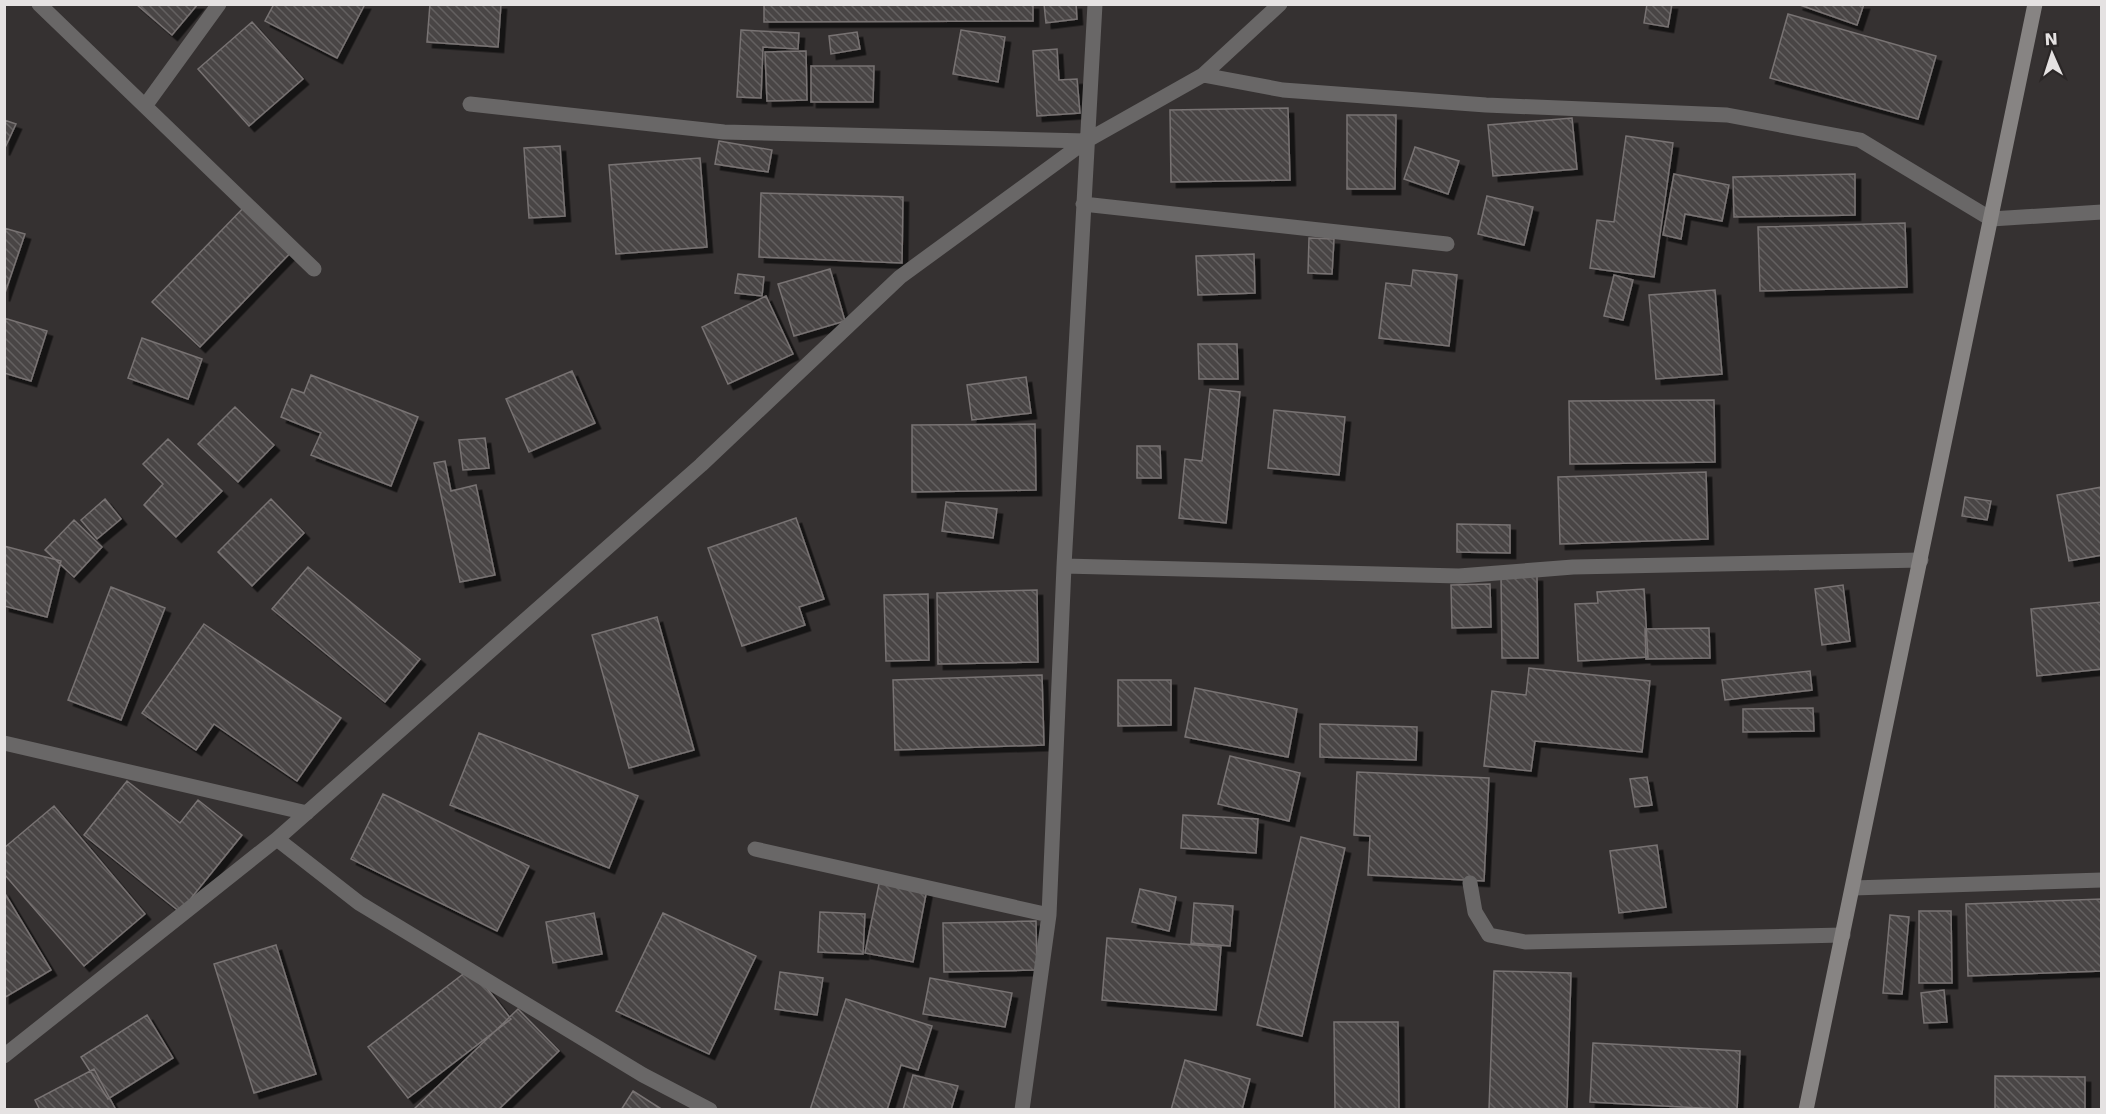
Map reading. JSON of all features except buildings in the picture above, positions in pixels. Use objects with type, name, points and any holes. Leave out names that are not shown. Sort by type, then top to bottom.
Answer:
[{"type":"main road","points":[[1806,1110],[2036,4]]},
{"type":"street","points":[[39,4],[315,269]]},
{"type":"street","points":[[145,106],[219,4]]},
{"type":"street","points":[[1022,1110],[1049,915],[1064,566],[1095,4]]},
{"type":"street","points":[[4,1056],[307,813],[701,465],[900,277],[1086,141],[1203,75],[1280,4]]},
{"type":"street","points":[[1203,75],[1283,90],[1486,105],[1727,115],[1860,140],[1991,219],[2102,212]]},
{"type":"street","points":[[470,104],[724,132],[1086,141]]},
{"type":"street","points":[[1083,204],[1447,244]]},
{"type":"street","points":[[1064,566],[1460,576],[1573,567],[1921,560]]},
{"type":"street","points":[[4,743],[307,813]]},
{"type":"street","points":[[277,839],[359,903],[644,1075],[710,1110]]},
{"type":"street","points":[[755,849],[1049,915]]},
{"type":"street","points":[[1853,888],[2102,880]]},
{"type":"street","points":[[1470,883],[1475,912],[1489,934],[1525,942],[1843,935]]}]
